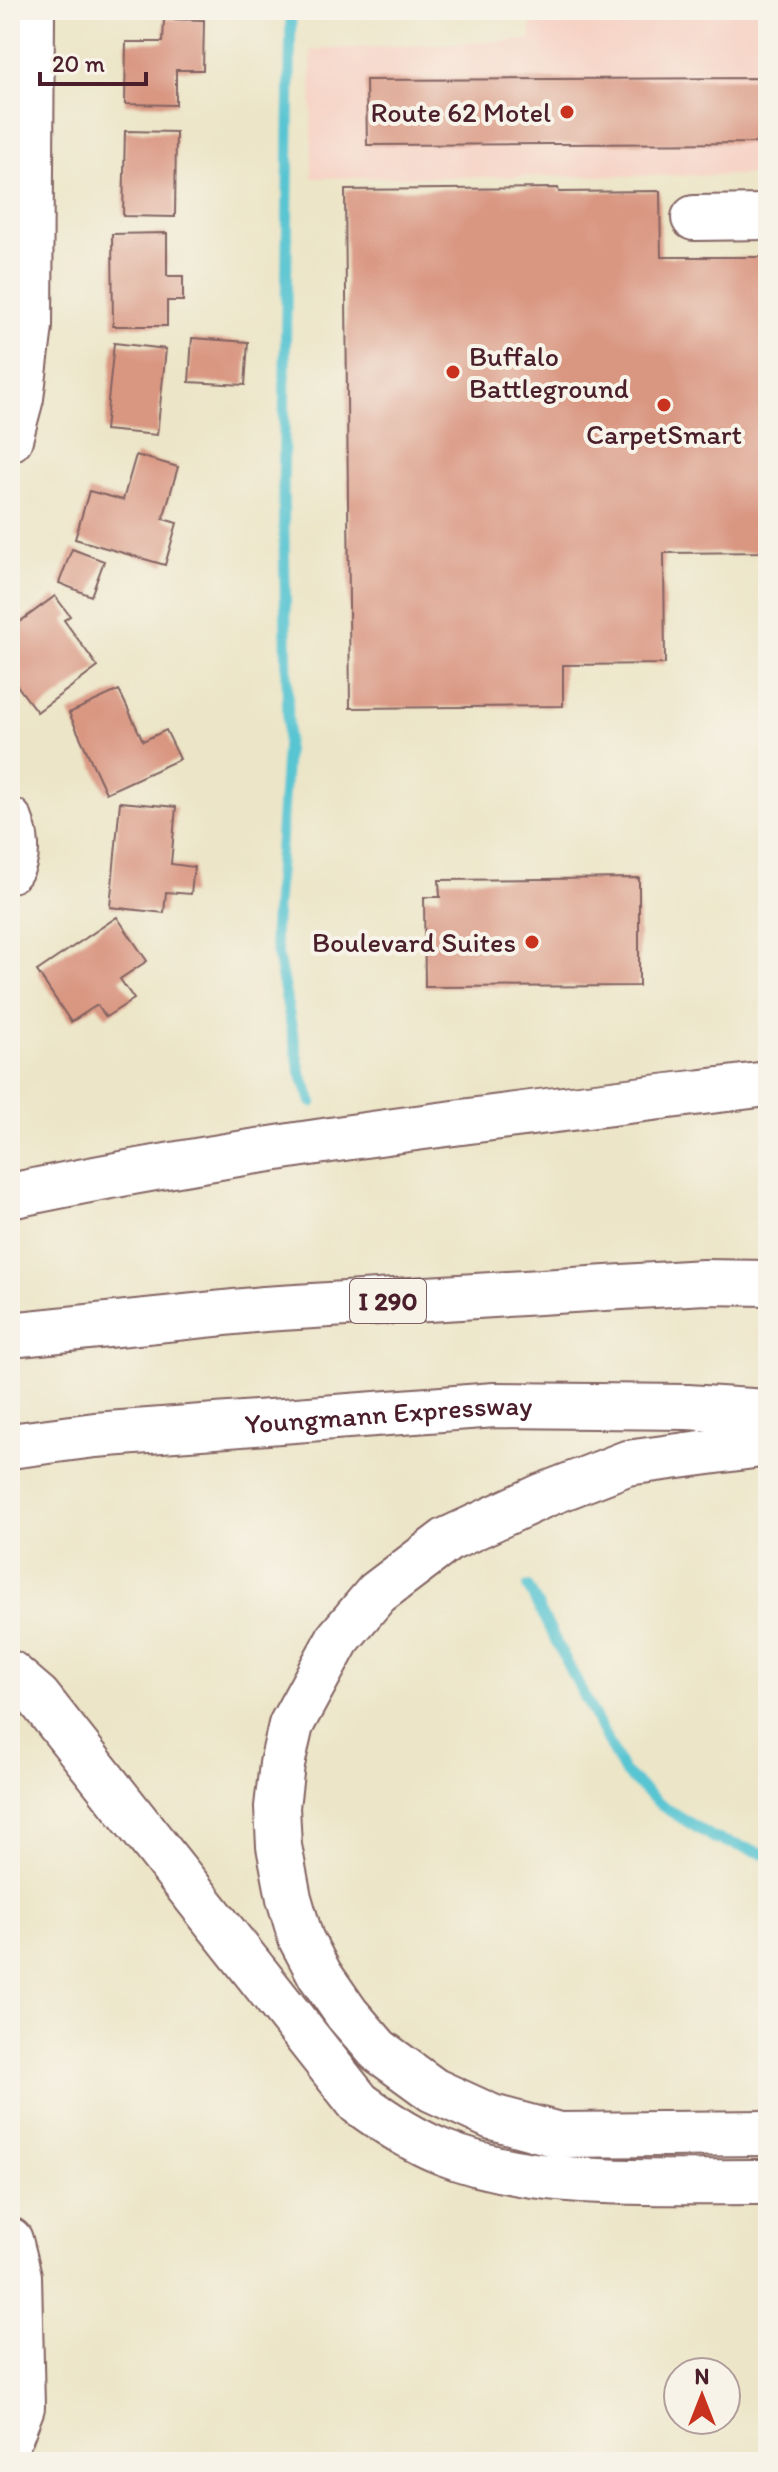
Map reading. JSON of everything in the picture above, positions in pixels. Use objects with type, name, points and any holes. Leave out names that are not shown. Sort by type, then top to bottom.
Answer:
[{"type":"main road","points":[[10,439],[21,398],[30,326],[32,10]]},
{"type":"main road","points":[[694,218],[768,217]]},
{"type":"main road","points":[[10,820],[16,840],[15,863],[10,870]]},
{"type":"main road","points":[[10,1196],[223,1155],[383,1131],[768,1084]]},
{"type":"main road","name":"I 290","points":[[10,1335],[264,1309],[704,1282],[768,1283]]},
{"type":"main road","name":"Youngmann Expressway","points":[[10,1446],[95,1435],[495,1405],[687,1407],[768,1412]]},
{"type":"main road","points":[[768,1444],[627,1463],[542,1496],[447,1540],[377,1593],[338,1639],[291,1725],[277,1807],[279,1846],[289,1898],[301,1939],[320,1975],[347,2014],[378,2050],[433,2090],[492,2117],[559,2135],[768,2133]]},
{"type":"main road","points":[[10,1673],[38,1697],[359,2103],[399,2131],[443,2153],[503,2171],[560,2179],[768,2182]]},
{"type":"main road","points":[[10,2240],[19,2276],[22,2407],[10,2438]]},
{"type":"shaded area","points":[[531,10],[768,10],[768,175],[312,178],[311,50],[531,40]]},
{"type":"building","points":[[164,19],[204,20],[203,70],[176,70],[176,105],[125,104],[126,42],[163,42]]},
{"type":"building","name":"Route 62 Motel","points":[[768,78],[768,143],[367,145],[366,80]]},
{"type":"building","points":[[125,131],[176,132],[175,217],[123,216]]},
{"type":"building","name":"Buffalo Battleground","points":[[558,188],[559,192],[660,191],[661,257],[768,257],[768,552],[664,553],[665,664],[563,665],[563,706],[350,708],[345,190]]},
{"type":"building","points":[[167,233],[167,276],[183,276],[183,301],[167,301],[167,326],[113,326],[112,234]]},
{"type":"building","points":[[192,338],[248,342],[245,385],[189,382]]},
{"type":"building","points":[[114,343],[166,349],[157,435],[105,430]]},
{"type":"building","points":[[136,455],[178,467],[163,519],[177,523],[165,565],[75,539],[89,491],[123,500]]},
{"type":"building","points":[[72,549],[104,561],[91,596],[59,583]]},
{"type":"building","points":[[55,596],[70,616],[64,620],[98,667],[37,712],[10,676],[10,629]]},
{"type":"building","points":[[119,690],[143,741],[166,730],[180,759],[106,793],[69,713]]},
{"type":"building","points":[[120,802],[176,807],[171,864],[194,867],[191,894],[166,892],[164,913],[110,907]]},
{"type":"building","name":"Boulevard Suites","points":[[639,878],[639,986],[425,987],[424,897],[440,897],[439,880]]},
{"type":"building","points":[[117,917],[147,961],[120,979],[134,999],[106,1017],[97,1005],[71,1022],[37,971]]},
{"type":"building","points":[[10,987],[18,987],[15,1045],[10,1045]]},
{"type":"waterway","points":[[291,10],[283,491],[288,725],[274,936],[300,1071],[312,1102]]},
{"type":"waterway","points":[[528,1587],[623,1771],[662,1806],[714,1838],[768,1855]]},
{"type":"place","name":"Route 62 Motel","points":[[567,112]]},
{"type":"place","name":"Buffalo Battleground","points":[[453,372]]},
{"type":"place","name":"CarpetSmart","points":[[664,405]]},
{"type":"place","name":"Boulevard Suites","points":[[532,942]]}]
